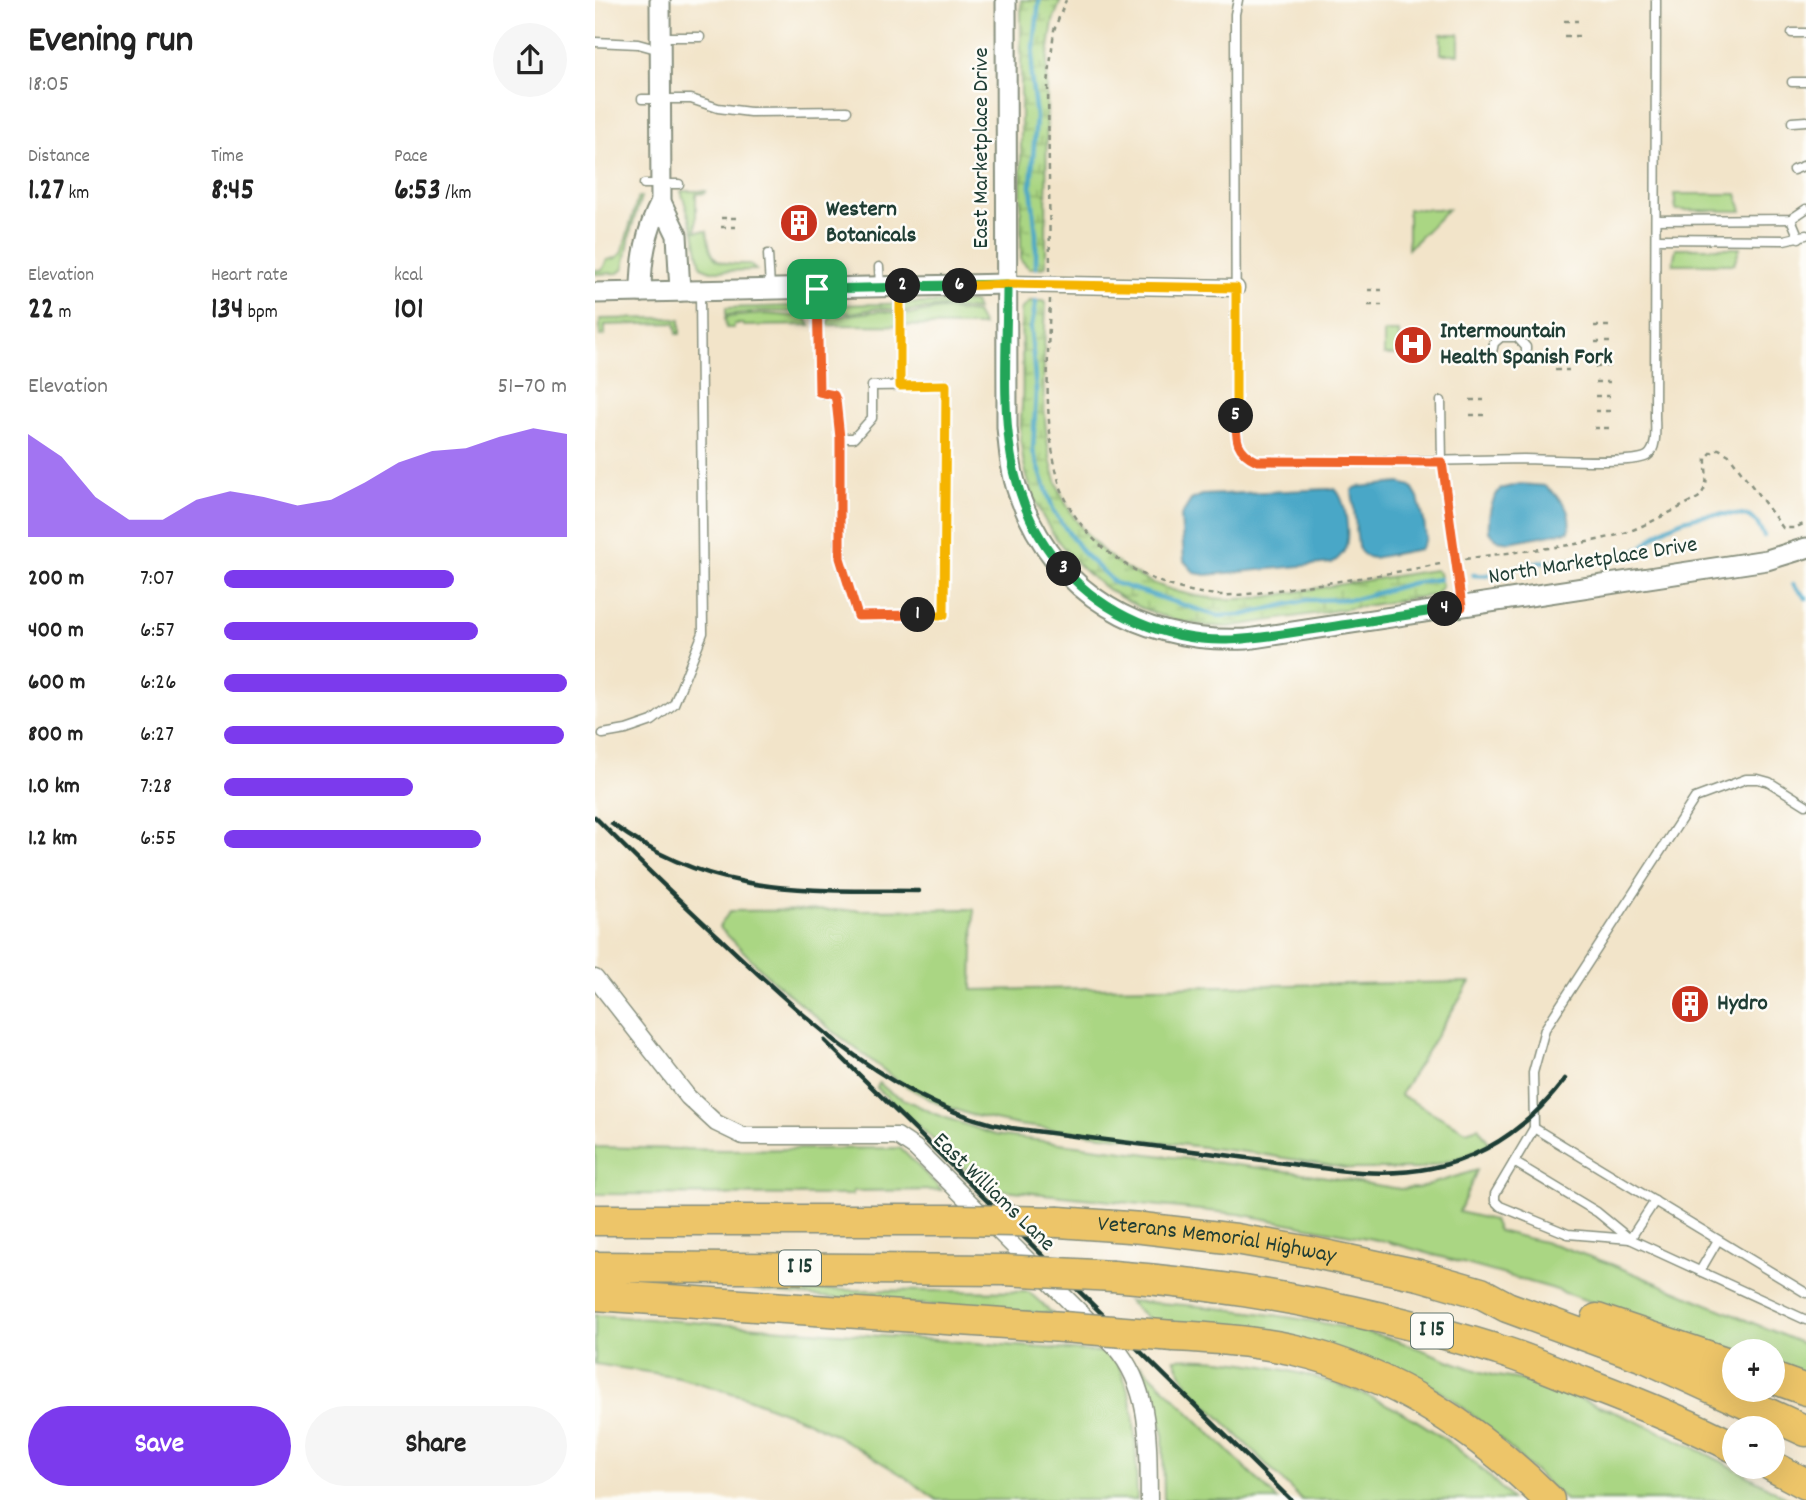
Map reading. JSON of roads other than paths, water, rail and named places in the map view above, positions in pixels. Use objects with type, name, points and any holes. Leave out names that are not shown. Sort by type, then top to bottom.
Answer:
[{"type":"highway","name":"Veterans Memorial Highway","points":[[595,1220],[1059,1222],[1142,1228],[1269,1245],[1419,1275],[1481,1293],[1507,1307],[1673,1370],[1806,1431]]},
{"type":"highway","name":"Veterans Memorial Highway","points":[[595,1267],[1005,1270],[1113,1276],[1263,1294],[1341,1309],[1500,1350],[1673,1416],[1722,1441]]},
{"type":"highway","points":[[1481,1293],[1529,1300],[1590,1317],[1722,1361]]},
{"type":"highway","points":[[595,1294],[1063,1327],[1274,1346],[1345,1365],[1389,1383],[1427,1404],[1524,1475],[1549,1500]]},
{"type":"highway","points":[[1785,1382],[1806,1390]]},
{"type":"highway","points":[[1494,1452],[1512,1484],[1527,1500]]},
{"type":"highway","points":[[1785,1473],[1806,1484]]},
{"type":"street","points":[[660,0],[660,43],[651,99],[661,189],[677,235],[690,291]]},
{"type":"street","name":"East Marketplace Drive","points":[[1006,0],[1007,427],[1011,468],[1018,494],[1042,542]]},
{"type":"street","points":[[641,292],[644,246],[661,189]]},
{"type":"street","points":[[595,293],[1007,284],[1236,288]]},
{"type":"street","name":"North Marketplace Drive","points":[[1042,542],[1072,578],[1108,606],[1151,628],[1181,636],[1213,640],[1247,639],[1767,560],[1806,548]]},
{"type":"street","name":"East Williams Lane","points":[[595,978],[688,1097],[726,1129],[743,1136],[897,1136],[915,1149],[1115,1347],[1130,1367],[1147,1415],[1149,1500]]},
{"type":"lane","points":[[1238,0],[1235,13],[1236,425],[1239,446],[1244,455],[1257,461],[1442,462],[1619,460],[1646,456],[1652,450],[1656,0]]},
{"type":"lane","points":[[1792,33],[1806,33]]},
{"type":"lane","points":[[595,42],[660,43],[700,37]]},
{"type":"lane","points":[[1792,82],[1806,82]]},
{"type":"lane","points":[[651,99],[691,99],[718,108],[750,111],[847,111]]},
{"type":"lane","points":[[1792,121],[1806,121]]},
{"type":"lane","points":[[1793,170],[1806,165]]},
{"type":"lane","points":[[1655,220],[1791,219],[1806,209]]},
{"type":"lane","points":[[1655,239],[1784,240],[1803,237],[1791,219]]},
{"type":"lane","points":[[768,254],[770,290]]},
{"type":"lane","points":[[879,267],[880,287]]},
{"type":"lane","points":[[900,286],[900,386]]},
{"type":"lane","points":[[817,289],[819,392],[834,395],[840,438],[840,558],[858,616],[944,615],[946,385],[872,386],[872,418],[854,438],[840,438]]},
{"type":"lane","points":[[603,734],[652,721],[674,704],[703,633],[690,291]]},
{"type":"lane","points":[[1491,356],[1494,343],[1501,337],[1517,337],[1526,347],[1526,355]]},
{"type":"lane","points":[[1441,401],[1442,462],[1462,607]]},
{"type":"lane","points":[[1630,1239],[1568,1234],[1498,1205],[1495,1201],[1495,1194],[1534,1128],[1533,1073],[1545,1029],[1691,803],[1701,795],[1752,779],[1769,782],[1806,805]]},
{"type":"lane","points":[[1534,1128],[1806,1293]]},
{"type":"lane","points":[[1514,1162],[1597,1212],[1630,1239],[1806,1320]]},
{"type":"lane","points":[[1630,1239],[1655,1201]]},
{"type":"lane","points":[[1700,1271],[1718,1240]]},
{"type":"water","points":[[1400,483],[1411,486],[1418,498],[1426,538],[1420,549],[1373,558],[1366,556],[1358,547],[1352,490],[1357,487]]},
{"type":"water","points":[[1520,484],[1546,486],[1557,496],[1569,516],[1569,531],[1509,542],[1498,540],[1489,532],[1490,509],[1500,489]]},
{"type":"water","points":[[1335,489],[1345,510],[1347,537],[1344,551],[1332,563],[1206,575],[1195,573],[1184,561],[1181,516],[1191,500],[1202,495]]},
{"type":"waterway","points":[[1036,268],[1031,186],[1036,117],[1031,76],[1039,0]]},
{"type":"waterway","points":[[1036,301],[1031,330],[1036,392],[1033,451],[1054,512],[1083,553],[1115,583],[1218,616],[1243,615],[1306,600],[1356,599],[1412,583],[1440,579]]},
{"type":"waterway","points":[[1473,575],[1498,573],[1540,562],[1625,555],[1640,549],[1662,530],[1675,523],[1706,515],[1749,516],[1756,521],[1764,536]]},
{"type":"waterway","points":[[1793,584],[1806,598]]},
{"type":"railway","points":[[595,817],[752,969],[819,1028],[891,1080],[929,1101],[969,1117],[1011,1128],[1320,1168],[1387,1173],[1451,1163],[1489,1147],[1538,1110],[1565,1079]]},
{"type":"railway","points":[[612,824],[649,848],[685,865],[722,877],[797,889],[919,891]]},
{"type":"railway","points":[[825,1041],[1291,1500]]},
{"type":"place","name":"Western Botanicals","points":[[799,223]]},
{"type":"place","name":"Intermountain Health Spanish Fork","points":[[1413,345]]},
{"type":"place","name":"Hydro","points":[[1690,1004]]}]
